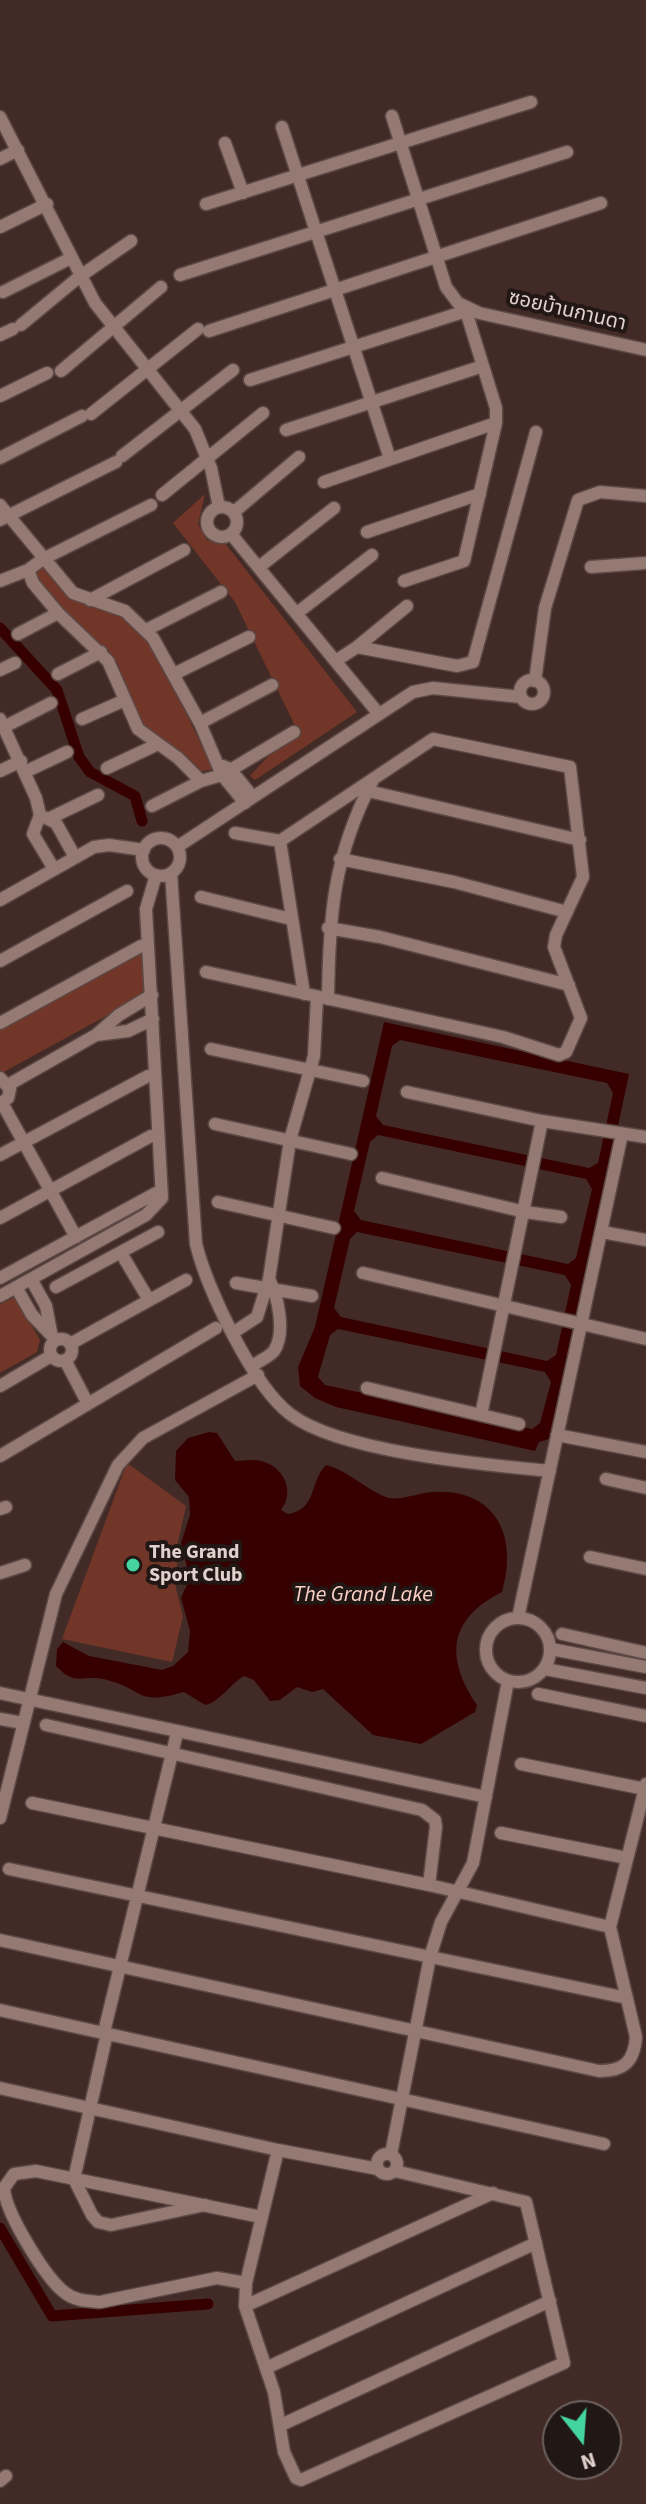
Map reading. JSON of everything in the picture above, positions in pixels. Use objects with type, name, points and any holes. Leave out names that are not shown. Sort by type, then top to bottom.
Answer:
[{"type":"street","points":[[206,204],[531,102]]},
{"type":"street","points":[[392,116],[449,293],[470,311],[496,408],[496,423],[464,561],[404,581]]},
{"type":"street","points":[[0,117],[47,204],[79,277],[114,326],[181,408],[208,458],[219,507]]},
{"type":"street","points":[[282,127],[390,459]]},
{"type":"street","points":[[225,143],[243,193]]},
{"type":"street","points":[[0,159],[18,150]]},
{"type":"street","points":[[180,275],[567,152]]},
{"type":"street","points":[[0,458],[87,415],[204,330],[601,203]]},
{"type":"street","points":[[0,227],[47,204]]},
{"type":"street","points":[[0,335],[17,327],[79,277],[131,241]]},
{"type":"street","points":[[3,292],[71,258]]},
{"type":"street","points":[[0,396],[54,372],[161,287]]},
{"type":"street","points":[[250,380],[470,311]]},
{"type":"street","name":"ซอยบ้านกานดา","points":[[470,311],[646,350]]},
{"type":"street","points":[[286,430],[483,366]]},
{"type":"street","points":[[233,370],[119,459],[3,513],[73,593],[125,611],[146,630],[174,674],[224,770],[249,800]]},
{"type":"street","points":[[162,495],[263,413]]},
{"type":"street","points":[[324,482],[496,423]]},
{"type":"street","points":[[357,647],[457,666],[473,662],[536,432]]},
{"type":"street","points":[[234,512],[299,457]]},
{"type":"street","points":[[177,847],[401,697],[433,688],[521,697],[529,704],[540,701],[544,691],[535,681],[545,608],[574,506],[584,496],[600,492],[646,496]]},
{"type":"street","points":[[367,532],[480,494]]},
{"type":"street","points":[[0,581],[28,570],[43,559],[151,505]]},
{"type":"street","points":[[219,507],[234,512]]},
{"type":"street","points":[[219,507],[209,514],[207,525],[214,534],[231,534],[378,713]]},
{"type":"street","points":[[259,567],[334,508]]},
{"type":"street","points":[[231,534],[237,524],[234,512]]},
{"type":"street","points":[[90,600],[184,550]]},
{"type":"street","points":[[297,613],[372,555]]},
{"type":"street","points":[[591,567],[646,563]]},
{"type":"street","points":[[28,570],[33,583],[58,613],[101,652],[114,671],[132,720],[156,745],[178,758],[201,781]]},
{"type":"street","points":[[146,630],[221,592]]},
{"type":"street","points":[[337,660],[407,606]]},
{"type":"street","points":[[18,634],[58,613]]},
{"type":"street","points":[[174,674],[249,637]]},
{"type":"street","points":[[58,674],[101,652]]},
{"type":"street","points":[[0,670],[15,663]]},
{"type":"street","points":[[521,697],[523,684],[535,681]]},
{"type":"street","points":[[200,723],[272,685]]},
{"type":"street","points":[[82,719],[125,700]]},
{"type":"street","points":[[51,703],[2,723],[44,817],[56,823],[75,857]]},
{"type":"street","points":[[152,806],[294,732]]},
{"type":"street","points":[[206,972],[503,1037],[559,1055],[566,1052],[580,1024],[554,947],[582,882],[574,776],[566,765],[438,738],[371,785],[280,841],[235,833]]},
{"type":"street","points":[[107,768],[156,745]]},
{"type":"street","points":[[0,771],[23,767],[67,752]]},
{"type":"street","points":[[371,785],[580,840]]},
{"type":"street","points":[[0,1818],[2,1796],[63,1576],[118,1465],[129,1449],[255,1370],[272,1353],[278,1341],[269,1285],[276,1215],[290,1140],[311,1071],[316,997],[340,859],[371,785]]},
{"type":"street","points":[[54,869],[33,834],[44,817],[98,795]]},
{"type":"street","points":[[171,873],[156,875],[144,865],[144,850],[151,841],[162,838],[177,847],[180,858],[171,873],[196,1244],[208,1281],[255,1370],[290,1414],[328,1433],[457,1462],[550,1471]]},
{"type":"street","points":[[280,841],[291,919],[316,997]]},
{"type":"street","points":[[0,900],[94,847],[109,845],[144,850]]},
{"type":"street","points":[[340,859],[454,882],[567,912]]},
{"type":"street","points":[[0,1296],[146,1215],[159,1204],[162,1188],[146,909],[156,875]]},
{"type":"street","points":[[0,961],[127,891]]},
{"type":"street","points":[[201,897],[291,919]]},
{"type":"street","points":[[328,928],[380,937],[569,985]]},
{"type":"street","points":[[0,1023],[141,946]]},
{"type":"street","points":[[76,1237],[1,1104],[10,1094],[4,1081],[96,1035],[115,1018],[152,995]]},
{"type":"street","points":[[96,1035],[128,1031],[153,1019]]},
{"type":"street","points":[[211,1049],[363,1081]]},
{"type":"street","points":[[0,1155],[148,1076]]},
{"type":"street","points":[[407,1092],[542,1121],[646,1137]]},
{"type":"street","points":[[481,1415],[542,1121]]},
{"type":"street","points":[[215,1124],[351,1154]]},
{"type":"street","points":[[518,1618],[621,1134]]},
{"type":"street","points":[[0,1218],[151,1136]]},
{"type":"street","points":[[382,1178],[525,1212],[561,1217]]},
{"type":"street","points":[[0,1278],[156,1193]]},
{"type":"street","points":[[218,1202],[334,1228]]},
{"type":"street","points":[[56,1287],[158,1232]]},
{"type":"street","points":[[602,1232],[646,1240]]},
{"type":"street","points":[[121,1253],[149,1300]]},
{"type":"street","points":[[363,1273],[578,1326],[646,1339]]},
{"type":"street","points":[[31,1279],[45,1305],[53,1336],[51,1356]]},
{"type":"street","points":[[70,1344],[186,1280]]},
{"type":"street","points":[[236,1283],[269,1285],[312,1296]]},
{"type":"street","points":[[234,1332],[257,1317],[269,1285]]},
{"type":"street","points":[[16,1287],[32,1315],[53,1336],[70,1344],[71,1352],[65,1360]]},
{"type":"street","points":[[0,1456],[216,1328]]},
{"type":"street","points":[[0,1386],[51,1356],[65,1360],[88,1404]]},
{"type":"street","points":[[367,1388],[519,1424]]},
{"type":"street","points":[[557,1435],[646,1452]]},
{"type":"street","points":[[606,1479],[646,1488]]},
{"type":"street","points":[[590,1557],[646,1569]]},
{"type":"street","points":[[0,1573],[25,1565]]},
{"type":"street","points":[[518,1618],[535,1622],[543,1629],[551,1649],[545,1669],[527,1681],[508,1681],[490,1666],[487,1646],[496,1627],[518,1618]]},
{"type":"street","points":[[562,1634],[646,1653]]},
{"type":"street","points":[[551,1649],[646,1667]]},
{"type":"street","points":[[545,1669],[646,1688]]},
{"type":"street","points":[[395,2171],[397,2162],[391,2154],[430,1957],[454,1893],[473,1863],[508,1681]]},
{"type":"street","points":[[0,1693],[486,1797]]},
{"type":"street","points":[[538,1694],[646,1716]]},
{"type":"street","points":[[0,1719],[23,1723]]},
{"type":"street","points":[[46,1725],[430,1814],[435,1820],[436,1838],[429,1885]]},
{"type":"street","points":[[177,1733],[123,1965],[104,2032],[106,2038],[74,2179],[92,2215],[98,2222],[111,2225],[205,2205]]},
{"type":"street","points":[[0,1940],[599,2071],[615,2071],[627,2064],[635,2053],[636,2037],[610,1927],[645,1786],[521,1764]]},
{"type":"street","points":[[32,1803],[429,1885],[610,1927]]},
{"type":"street","points":[[501,1833],[627,1858]]},
{"type":"street","points":[[9,1869],[627,1998]]},
{"type":"street","points":[[0,2010],[604,2144]]},
{"type":"street","points":[[0,2088],[378,2169],[385,2174],[395,2171],[526,2202],[565,2360],[559,2369],[308,2479],[296,2478],[288,2465],[266,2368],[245,2306],[246,2283],[278,2150]]},
{"type":"street","points":[[378,2169],[378,2159],[391,2154]]},
{"type":"street","points":[[246,2283],[217,2278],[100,2302],[81,2301],[66,2294],[51,2279],[9,2209],[4,2188],[9,2179],[20,2171],[261,2217]]},
{"type":"street","points":[[245,2306],[493,2193]]},
{"type":"street","points":[[266,2368],[536,2243]]},
{"type":"street","points":[[281,2425],[550,2301]]},
{"type":"shaded area","points":[[205,494],[198,524],[207,540],[225,543],[357,712],[255,780],[250,776],[274,750],[299,734],[235,602],[173,523]]},
{"type":"shaded area","points":[[43,563],[75,600],[117,614],[142,632],[156,651],[213,769],[199,772],[186,757],[154,738],[139,723],[118,664],[37,582],[34,571]]},
{"type":"shaded area","points":[[145,949],[148,993],[0,1074],[0,1029]]},
{"type":"shaded area","points":[[15,1297],[40,1340],[37,1352],[0,1373],[0,1304]]},
{"type":"shaded area","name":"The Grand Sport Club","points":[[127,1463],[186,1506],[178,1542],[176,1588],[183,1617],[172,1662],[62,1639]]},
{"type":"water","points":[[384,1022],[629,1074],[552,1438],[539,1442],[535,1451],[336,1407],[315,1398],[300,1386],[298,1367],[315,1327]],"holes":[[[400,1040],[607,1083],[613,1093],[598,1163],[589,1168],[383,1125],[376,1116],[392,1046]],[[378,1135],[586,1179],[592,1189],[576,1258],[568,1264],[361,1220],[354,1211],[370,1142]],[[357,1232],[565,1275],[571,1285],[556,1355],[547,1361],[341,1317],[334,1308],[350,1239]],[[338,1329],[545,1372],[551,1382],[540,1423],[532,1429],[325,1385],[318,1377],[330,1335]]]},
{"type":"water","name":"The Grand Lake","points":[[217,1433],[235,1461],[261,1461],[276,1468],[287,1487],[281,1510],[288,1514],[304,1507],[309,1501],[326,1465],[386,1497],[456,1493],[488,1508],[498,1521],[507,1554],[502,1592],[471,1614],[457,1641],[460,1671],[477,1705],[475,1712],[421,1744],[373,1735],[323,1689],[312,1692],[297,1687],[280,1700],[270,1701],[254,1680],[244,1676],[205,1705],[184,1692],[148,1697],[107,1680],[69,1676],[56,1666],[57,1649],[63,1642],[89,1656],[162,1670],[173,1666],[188,1652],[190,1631],[181,1598],[188,1582],[181,1543],[190,1515],[189,1497],[175,1480],[176,1451],[188,1438]]},
{"type":"waterway","points":[[0,628],[57,690],[79,757],[90,772],[135,796],[142,821]]},
{"type":"waterway","points":[[0,2228],[52,2316],[208,2304]]},
{"type":"place","name":"The Grand Sport Club","points":[[133,1565]]}]
